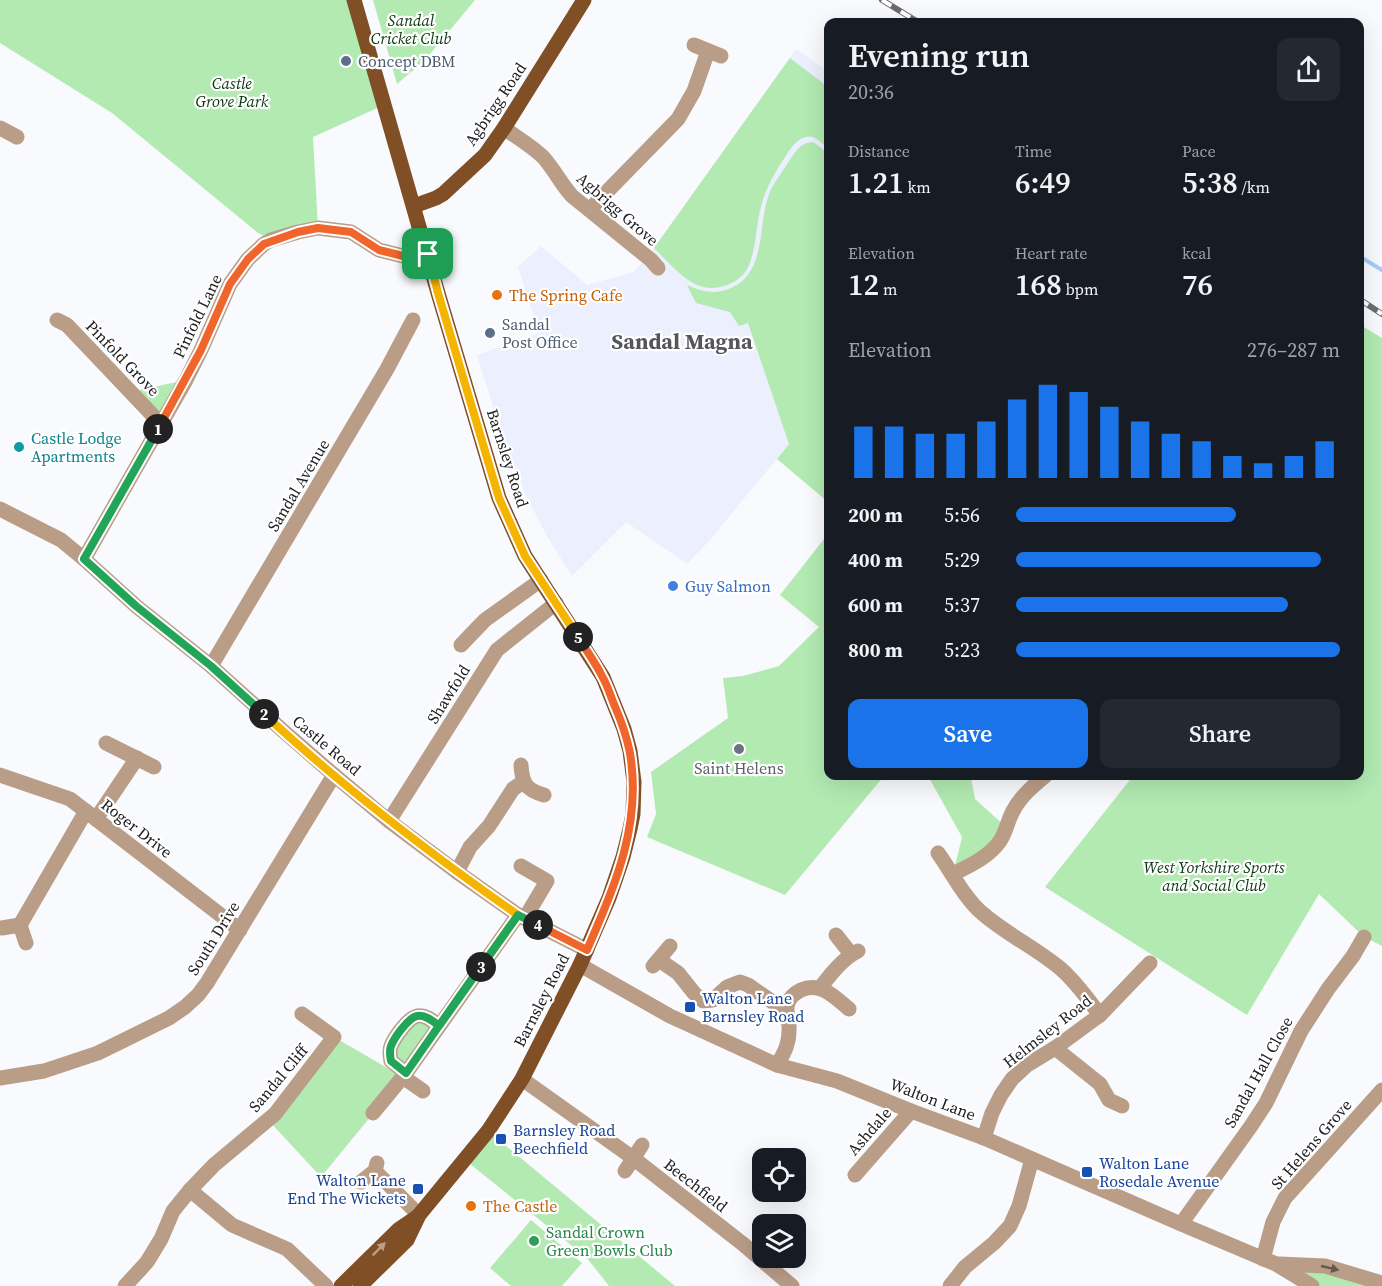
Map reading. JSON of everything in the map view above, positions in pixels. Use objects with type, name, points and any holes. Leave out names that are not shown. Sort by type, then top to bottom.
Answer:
[{"type":"main road","name":"Barnsley Road","points":[[354,0],[499,498],[525,556],[603,677],[624,729],[630,751],[634,782],[633,814],[623,857],[609,898],[580,965],[522,1079],[488,1131],[419,1215],[407,1240],[360,1286]]},
{"type":"main road","name":"Agbrigg Road","points":[[414,206],[436,198],[485,155],[584,0]]},
{"type":"main road","name":"Barnsley Road","points":[[341,1286],[398,1230],[419,1215]]},
{"type":"street","points":[[590,209],[678,119],[694,91],[708,50]]},
{"type":"street","points":[[0,128],[17,137]]},
{"type":"street","name":"Agbrigg Grove","points":[[504,128],[542,156],[572,196],[658,268]]},
{"type":"street","name":"Pinfold Lane","points":[[84,559],[201,350],[230,284],[248,259],[264,244],[298,232],[318,228],[351,232],[379,250],[407,257],[428,254]]},
{"type":"street","name":"Pinfold Grove","points":[[57,320],[67,325],[161,424]]},
{"type":"street","name":"Sandal Avenue","points":[[211,666],[387,369],[413,320]]},
{"type":"street","name":"Castle Road","points":[[0,509],[61,540],[136,606],[211,666],[389,821],[521,917],[587,950]]},
{"type":"street","points":[[461,645],[485,620],[541,580]]},
{"type":"street","name":"Shawfold","points":[[389,821],[497,650],[556,603]]},
{"type":"street","points":[[106,743],[154,767]]},
{"type":"street","points":[[2,928],[20,925],[91,815],[137,758]]},
{"type":"street","points":[[520,765],[523,782],[536,793],[544,795]]},
{"type":"street","name":"Roger Drive","points":[[0,775],[70,799],[240,930]]},
{"type":"street","name":"South Drive","points":[[0,1078],[44,1071],[98,1053],[169,1018],[185,1007],[207,983],[334,775]]},
{"type":"street","points":[[953,874],[989,853],[999,842],[1021,797],[1040,780]]},
{"type":"street","points":[[457,872],[470,848],[489,826],[513,789],[523,782]]},
{"type":"street","points":[[938,853],[966,895],[980,911],[1060,968],[1077,985],[1100,1015]]},
{"type":"street","points":[[373,1113],[404,1075],[547,881],[521,866]]},
{"type":"street","points":[[20,925],[26,943]]},
{"type":"street","points":[[820,988],[854,952],[836,935]]},
{"type":"street","name":"Sandal Hall Close","points":[[1181,1224],[1266,1103],[1301,1031],[1364,937]]},
{"type":"street","points":[[670,946],[656,963],[678,973],[694,993],[704,1001],[712,1000],[727,987],[740,982],[787,1011]]},
{"type":"street","name":"Helmsley Road","points":[[984,1138],[992,1113],[1012,1079],[1027,1065],[1100,1015],[1150,963]]},
{"type":"street","name":"Walton Lane","points":[[580,965],[670,1017],[777,1065],[837,1081],[984,1138],[1269,1261],[1312,1286]]},
{"type":"street","points":[[777,1065],[789,1043],[788,1003],[796,992],[820,988],[831,993],[849,1009]]},
{"type":"street","name":"Sandal Cliff","points":[[125,1286],[147,1262],[161,1239],[173,1211],[190,1190],[214,1165],[275,1114],[334,1037],[302,1014]]},
{"type":"street","points":[[423,1090],[391,1061],[392,1044],[408,1020],[417,1016],[426,1017],[439,1026]]},
{"type":"street","points":[[1055,1048],[1101,1084],[1109,1100],[1122,1106]]},
{"type":"street","name":"Beechfield","points":[[522,1079],[629,1164],[743,1244],[792,1286]]},
{"type":"street","name":"St Helens Grove","points":[[1269,1261],[1273,1222],[1285,1198],[1382,1090]]},
{"type":"street","name":"Ashdale","points":[[855,1175],[910,1111]]},
{"type":"street","points":[[629,1164],[642,1145]]},
{"type":"street","points":[[950,1286],[965,1268],[1010,1226],[1019,1206],[1032,1159]]},
{"type":"street","points":[[361,1182],[376,1167],[419,1215]]},
{"type":"street","points":[[190,1190],[232,1225],[287,1249],[326,1286]]},
{"type":"street","name":"Walton Lane","points":[[1269,1261],[1325,1266],[1382,1283]]},
{"type":"shaded area","points":[[796,49],[824,69],[824,438],[798,433],[710,540],[687,564],[626,522],[572,576],[548,538],[526,496],[493,407],[477,355],[539,333],[518,267],[541,246],[587,285],[634,272],[654,248]]},
{"type":"green space","name":"Castle Grove Park","points":[[0,0],[354,0],[384,105],[313,137],[318,228],[271,240],[258,233],[112,113],[0,43]]},
{"type":"green space","name":"Sandal Cricket Club","points":[[373,0],[475,0],[425,60],[397,84]]},
{"type":"green space","points":[[790,58],[824,84],[824,145],[813,137],[808,137],[796,142],[787,153],[764,197],[749,265],[740,277],[726,285],[702,287],[679,273],[654,248]]},
{"type":"green space","points":[[813,142],[824,150],[824,499],[777,459],[789,444],[748,323],[739,326],[730,312],[696,303],[687,285],[704,291],[725,290],[742,281],[750,272],[759,248],[768,197],[789,161],[804,144]]},
{"type":"green space","name":"West Yorkshire Sports and Social Club","points":[[1364,327],[1382,338],[1382,946],[1364,937],[1319,894],[1247,1015],[1045,887],[1130,780],[1364,780]]},
{"type":"green space","points":[[186,380],[161,424],[130,392]]},
{"type":"green space","points":[[824,539],[824,780],[881,780],[785,895],[647,837],[656,814],[651,772],[728,718],[723,678],[743,676],[779,666],[819,627],[780,595]]},
{"type":"green space","points":[[930,780],[971,780],[975,799],[1006,827],[999,842],[953,874],[962,837]]},
{"type":"green space","points":[[408,1020],[439,1026],[406,1073],[391,1061]]},
{"type":"green space","points":[[334,1037],[403,1077],[321,1177],[269,1121]]},
{"type":"green space","points":[[488,1131],[675,1286],[609,1286],[587,1258],[464,1159]]},
{"type":"green space","name":"Sandal Crown Green Bowls Club","points":[[531,1220],[582,1263],[562,1286],[511,1286],[490,1268]]},
{"type":"green space","points":[[1276,1264],[1325,1266],[1382,1286],[1312,1286]]},
{"type":"waterway","points":[[1364,259],[1382,270]]},
{"type":"railway","points":[[882,0],[911,18]]},
{"type":"railway","points":[[1364,302],[1382,314]]},
{"type":"place","name":"Concept DBM","points":[[346,61]]},
{"type":"place","name":"The Spring Cafe","points":[[497,295]]},
{"type":"place","name":"Sandal Post Office","points":[[490,333]]},
{"type":"place","name":"Castle Lodge Apartments","points":[[19,447]]},
{"type":"place","name":"Guy Salmon","points":[[673,586]]},
{"type":"place","name":"Saint Helens","points":[[739,749]]},
{"type":"place","name":"Walton Lane Barnsley Road","points":[[690,1007]]},
{"type":"place","name":"Barnsley Road Beechfield","points":[[501,1139]]},
{"type":"place","name":"Walton Lane Rosedale Avenue","points":[[1087,1172]]},
{"type":"place","name":"Walton Lane End The Wickets","points":[[418,1189]]},
{"type":"place","name":"The Castle","points":[[471,1206]]},
{"type":"place","name":"Sandal Crown Green Bowls Club","points":[[534,1241]]},
{"type":"district","name":"Sandal Magna","points":[[682,341]]},
{"type":"route","points":[[428,254],[407,257],[379,250],[351,232],[318,228],[298,232],[264,244],[248,259],[230,284],[186,380],[84,559],[389,821],[518,915],[406,1073],[391,1061],[390,1053],[392,1044],[408,1020],[417,1016],[426,1017],[439,1026],[518,915],[587,950],[623,857],[633,814],[634,782],[630,751],[624,729],[603,677],[525,556],[499,498],[428,254]]}]
